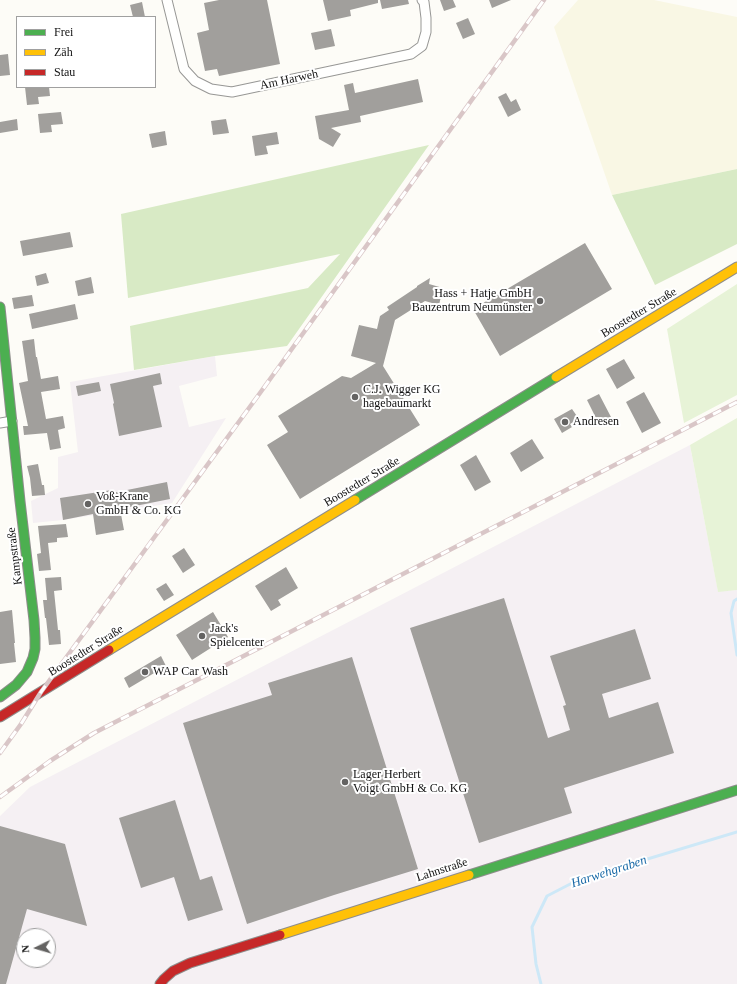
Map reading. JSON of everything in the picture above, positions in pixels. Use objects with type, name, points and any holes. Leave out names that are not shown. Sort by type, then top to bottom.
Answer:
[{"type":"street","name":"Am Harweh","points":[[168,0],[184,69],[195,81],[211,89],[232,92],[411,54],[422,46],[426,32],[424,2],[422,0]]},
{"type":"street","name":"Boostedter Straße","points":[[0,717],[737,267]]},
{"type":"street","name":"Kampstraße","points":[[0,307],[35,638],[35,650],[27,672],[22,680],[0,697]]},
{"type":"street","points":[[0,423],[12,421]]},
{"type":"street","name":"Lahnstraße","points":[[160,984],[173,971],[190,963],[737,790]]},
{"type":"shaded area","points":[[578,0],[654,0],[737,17],[737,169],[612,195],[554,27]]},
{"type":"shaded area","points":[[215,356],[217,376],[179,386],[189,427],[226,418],[172,503],[63,520],[33,523],[31,501],[58,488],[58,457],[78,452],[70,382]]},
{"type":"shaded area","points":[[690,445],[718,591],[737,590],[737,984],[0,984],[0,816],[30,787]]},
{"type":"green space","points":[[429,145],[287,346],[215,356],[134,370],[130,326],[308,288],[340,254],[128,298],[121,214]]},
{"type":"green space","points":[[737,169],[737,244],[655,285],[612,195]]},
{"type":"green space","points":[[737,284],[737,395],[684,423],[667,329]]},
{"type":"green space","points":[[737,418],[737,590],[718,592],[690,445]]},
{"type":"building","points":[[219,0],[267,0],[280,64],[219,76],[217,69],[205,71],[197,33],[209,30],[204,3]]},
{"type":"building","points":[[323,0],[378,0],[378,3],[350,10],[351,16],[328,21]]},
{"type":"building","points":[[380,0],[408,0],[409,4],[382,9]]},
{"type":"building","points":[[440,0],[453,0],[456,7],[444,11]]},
{"type":"building","points":[[489,0],[511,0],[492,8]]},
{"type":"building","points":[[142,2],[145,16],[133,16],[130,5]]},
{"type":"building","points":[[468,18],[475,34],[463,39],[456,23]]},
{"type":"building","points":[[331,29],[335,46],[315,50],[311,33]]},
{"type":"building","points":[[8,54],[10,75],[0,76],[0,55]]},
{"type":"building","points":[[418,79],[423,102],[360,116],[361,122],[331,128],[341,134],[333,147],[319,139],[315,116],[349,110],[344,85],[353,83],[355,93]]},
{"type":"building","points":[[25,88],[49,88],[50,96],[38,97],[39,104],[27,105]]},
{"type":"building","points":[[506,93],[511,102],[516,99],[521,110],[508,117],[498,97]]},
{"type":"building","points":[[61,112],[63,124],[51,125],[52,132],[40,133],[38,114]]},
{"type":"building","points":[[17,119],[18,130],[0,133],[0,122]]},
{"type":"building","points":[[226,119],[229,133],[213,135],[211,121]]},
{"type":"building","points":[[165,131],[167,145],[152,148],[149,134]]},
{"type":"building","points":[[277,132],[279,144],[266,146],[268,154],[255,156],[252,136]]},
{"type":"building","points":[[70,232],[73,247],[23,256],[20,241]]},
{"type":"building","name":"Hass + Hatje GmbH Bauzentrum Neumünster","points":[[585,243],[612,289],[500,356],[473,309]]},
{"type":"building","points":[[46,273],[49,283],[37,286],[35,276]]},
{"type":"building","points":[[91,277],[94,293],[78,296],[75,281]]},
{"type":"building","name":"C.J. Wigger KG hagebaumarkt","points":[[430,278],[429,284],[443,288],[439,305],[425,301],[395,320],[383,366],[420,425],[300,499],[267,445],[288,432],[278,416],[342,376],[351,378],[376,363],[351,356],[359,325],[377,329],[380,316],[389,310],[387,307]]},
{"type":"building","points":[[32,295],[34,306],[14,309],[12,298]]},
{"type":"building","points":[[75,304],[78,319],[32,329],[29,314]]},
{"type":"building","points":[[34,339],[41,379],[58,376],[60,389],[41,392],[46,419],[63,416],[65,428],[58,430],[61,448],[50,450],[47,433],[24,435],[23,426],[28,426],[19,383],[28,381],[22,341]]},
{"type":"building","points":[[624,359],[635,378],[617,389],[606,369]]},
{"type":"building","points":[[160,373],[162,384],[153,386],[162,427],[119,436],[110,384]]},
{"type":"building","points":[[99,382],[101,391],[78,396],[76,386]]},
{"type":"building","points":[[644,392],[661,423],[642,433],[626,402]]},
{"type":"building","points":[[599,394],[611,417],[599,424],[587,400]]},
{"type":"building","name":"Andresen","points":[[572,409],[579,419],[570,424],[572,427],[562,433],[554,419]]},
{"type":"building","points":[[532,439],[544,458],[521,472],[510,453]]},
{"type":"building","points":[[476,455],[491,482],[475,491],[460,465]]},
{"type":"building","points":[[38,464],[42,485],[44,485],[45,495],[32,496],[27,466]]},
{"type":"building","points":[[167,482],[170,499],[120,509],[124,530],[96,535],[93,514],[63,520],[60,498],[112,490],[112,493]]},
{"type":"building","points":[[66,524],[68,537],[57,538],[57,542],[48,543],[51,570],[39,571],[37,554],[41,553],[38,526]]},
{"type":"building","points":[[184,548],[195,565],[183,573],[172,556]]},
{"type":"building","points":[[286,567],[298,588],[278,600],[281,605],[271,611],[255,586]]},
{"type":"building","points":[[61,577],[62,590],[54,591],[61,644],[49,645],[43,600],[47,600],[45,578]]},
{"type":"building","points":[[166,583],[174,595],[164,601],[156,589]]},
{"type":"building","points":[[504,598],[548,738],[570,730],[563,706],[566,705],[550,656],[635,629],[651,679],[602,694],[609,718],[658,702],[674,753],[564,788],[572,813],[479,843],[410,628]]},
{"type":"building","points":[[12,610],[16,662],[0,664],[0,612]]},
{"type":"building","name":"Jack's Spielcenter","points":[[213,612],[228,637],[192,660],[176,635]]},
{"type":"building","name":"WAP Car Wash","points":[[161,656],[166,666],[129,688],[124,678]]},
{"type":"building","points":[[352,657],[418,869],[247,924],[183,723],[272,695],[268,683]]},
{"type":"building","points":[[175,800],[200,880],[212,876],[223,910],[188,921],[174,877],[141,888],[119,818]]},
{"type":"building","points":[[0,826],[65,844],[87,926],[27,909],[22,928],[16,928],[16,948],[6,984],[0,984]]},
{"type":"waterway","name":"Harwehgraben","points":[[737,599],[734,601],[731,613],[737,655]]},
{"type":"waterway","name":"Harwehgraben","points":[[541,984],[536,964],[532,927],[547,896],[578,880],[737,832]]},
{"type":"railway","points":[[0,753],[21,724],[41,692],[260,393],[544,0]]},
{"type":"railway","points":[[0,797],[50,761],[94,733],[737,402]]},
{"type":"traffic: fast","points":[[0,307],[35,638],[33,658],[27,672],[16,685],[0,697]]},
{"type":"traffic: fast","points":[[355,500],[556,377]]},
{"type":"traffic: fast","points":[[469,875],[737,790]]},
{"type":"traffic: slow","points":[[556,377],[737,267]]},
{"type":"traffic: slow","points":[[109,650],[355,500]]},
{"type":"traffic: slow","points":[[280,935],[469,875]]},
{"type":"traffic: jam","points":[[0,717],[109,650]]},
{"type":"traffic: jam","points":[[160,984],[173,971],[190,963],[280,935]]},
{"type":"place","name":"Hass + Hatje GmbH Bauzentrum Neumünster","points":[[540,301]]},
{"type":"place","name":"C.J. Wigger KG hagebaumarkt","points":[[355,397]]},
{"type":"place","name":"Andresen","points":[[565,422]]},
{"type":"place","name":"Voß-Krane GmbH & Co. KG","points":[[88,504]]},
{"type":"place","name":"Jack's Spielcenter","points":[[202,636]]},
{"type":"place","name":"WAP Car Wash","points":[[145,672]]},
{"type":"place","name":"Lager Herbert Voigt GmbH & Co. KG","points":[[345,782]]}]
